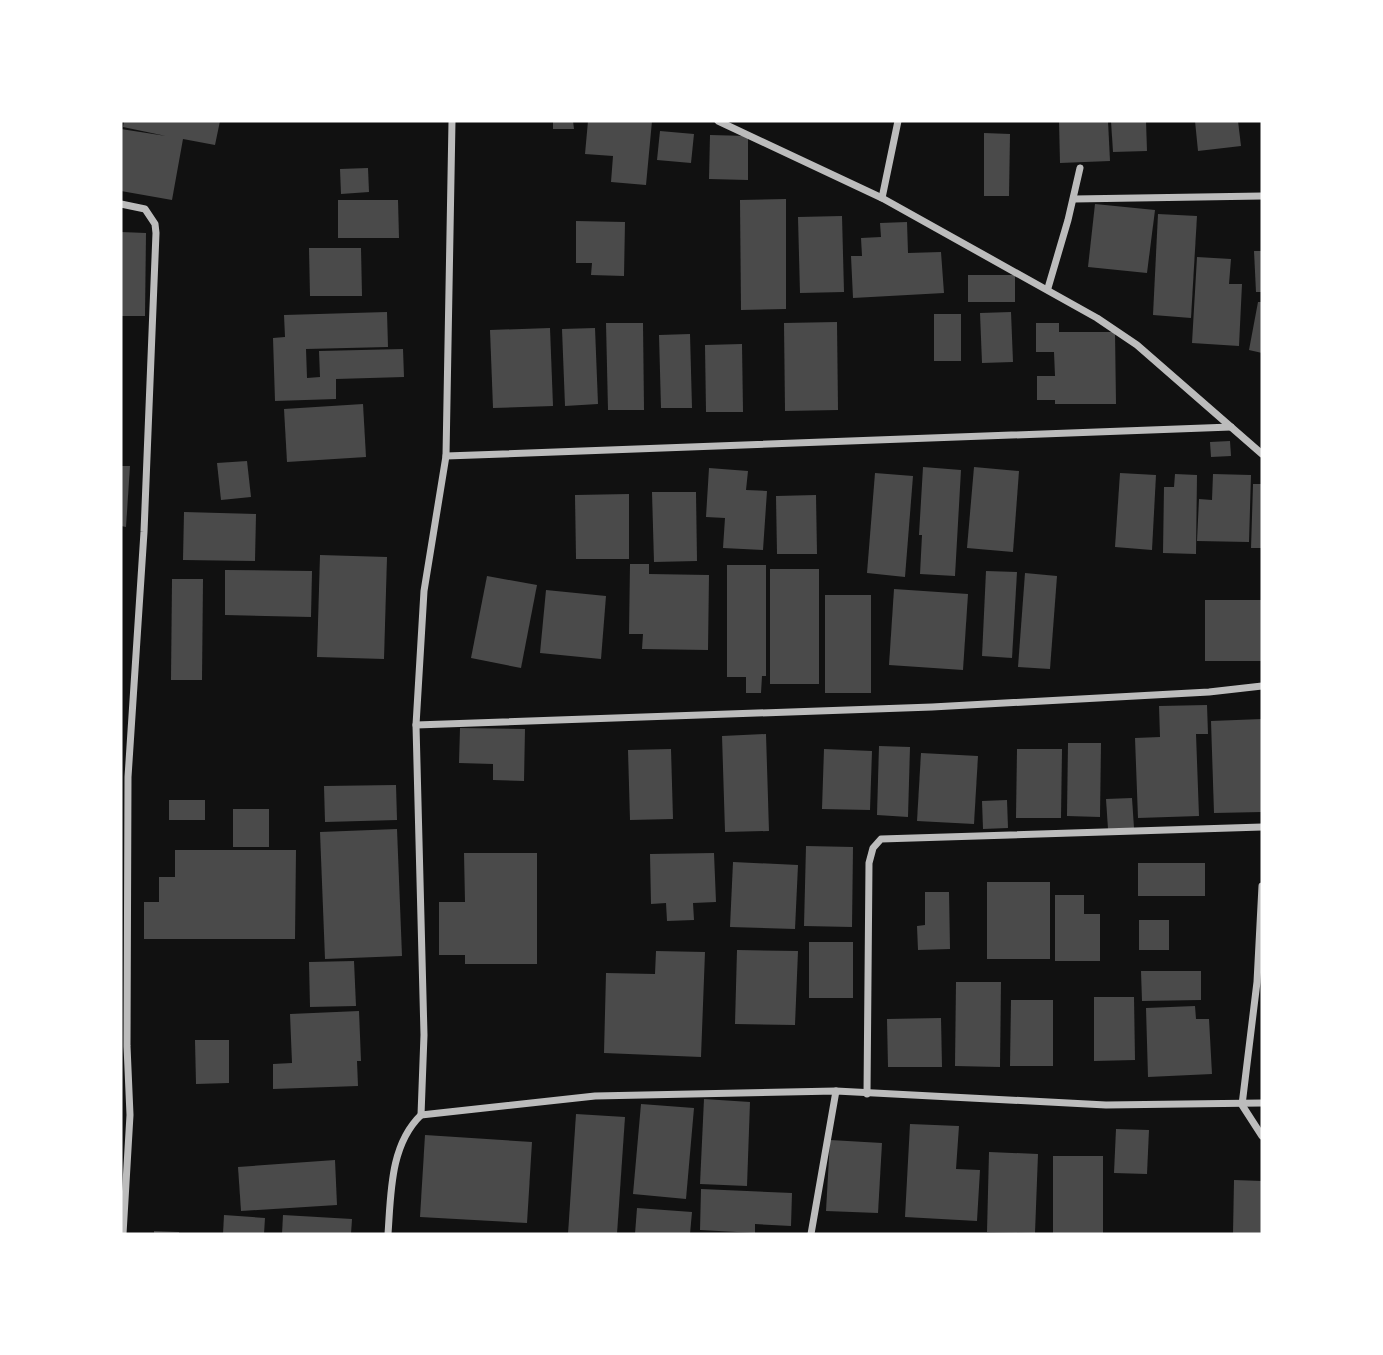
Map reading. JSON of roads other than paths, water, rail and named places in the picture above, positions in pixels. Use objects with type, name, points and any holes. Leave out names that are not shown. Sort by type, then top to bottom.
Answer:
[{"type":"street","points":[[421,1115],[424,1035],[416,725],[424,591],[446,456],[452,121]]},
{"type":"street","points":[[718,121],[883,198],[1097,317],[1137,345],[1262,454]]},
{"type":"street","points":[[883,198],[898,121]]},
{"type":"street","points":[[1048,288],[1074,199],[1080,168]]},
{"type":"street","points":[[1074,199],[1262,195]]},
{"type":"street","points":[[121,204],[145,209],[155,224],[156,233],[144,532],[128,777],[124,1046],[130,1115],[122,1234]]},
{"type":"street","points":[[446,456],[1231,427]]},
{"type":"street","points":[[416,725],[932,707],[1209,692],[1262,686]]},
{"type":"street","points":[[867,1094],[869,863],[873,848],[881,839],[1262,828]]},
{"type":"street","points":[[1262,886],[1257,982],[1242,1105],[1262,1136]]},
{"type":"street","points":[[811,1234],[836,1091]]},
{"type":"street","points":[[388,1234],[393,1180],[402,1139],[421,1115],[595,1096],[836,1091],[1106,1105],[1262,1103]]}]
